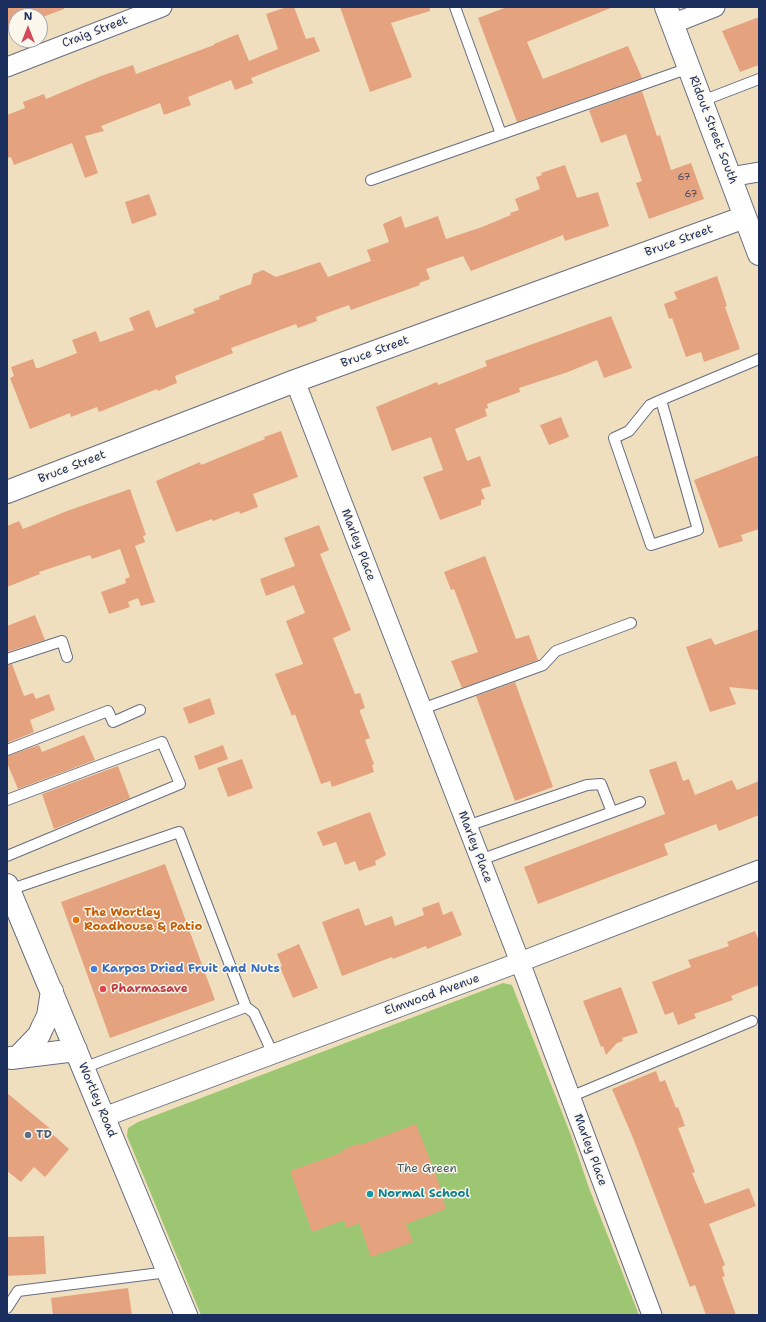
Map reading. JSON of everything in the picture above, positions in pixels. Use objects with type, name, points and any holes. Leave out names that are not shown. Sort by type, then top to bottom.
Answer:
[{"type":"street","name":"Craig Street","points":[[7,67],[162,7]]},
{"type":"street","points":[[669,16],[715,7]]},
{"type":"street","name":"Ridout Street South","points":[[669,16],[759,254]]},
{"type":"street","points":[[730,177],[759,172]]},
{"type":"street","name":"Bruce Street","points":[[7,492],[295,380],[745,217]]},
{"type":"street","name":"Marley Place","points":[[295,380],[520,962],[652,1315]]},
{"type":"street","name":"Elmwood Avenue","points":[[104,1117],[520,962],[759,870]]},
{"type":"street","name":"Wortley Road","points":[[8,887],[186,1315]]},
{"type":"street","points":[[12,1058],[39,1035],[48,1016],[52,991]]},
{"type":"street","points":[[12,1058],[79,1059]]},
{"type":"lane","points":[[455,7],[501,134]]},
{"type":"lane","points":[[371,180],[689,68]]},
{"type":"lane","points":[[702,101],[759,79]]},
{"type":"lane","points":[[661,400],[698,530],[651,545],[614,438],[629,431],[650,405],[661,400],[759,359]]},
{"type":"lane","points":[[422,709],[543,666],[556,651],[631,623]]},
{"type":"lane","points":[[7,659],[62,641],[67,657]]},
{"type":"lane","points":[[7,750],[108,711],[113,722],[140,710]]},
{"type":"lane","points":[[7,800],[162,742],[180,784],[7,856]]},
{"type":"lane","points":[[467,826],[588,784],[600,784],[612,812]]},
{"type":"lane","points":[[480,860],[640,802]]},
{"type":"lane","points":[[8,887],[179,832],[246,1007],[254,1013],[273,1054]]},
{"type":"lane","points":[[79,1059],[246,1007]]},
{"type":"lane","points":[[570,1097],[752,1021]]},
{"type":"lane","points":[[7,1308],[18,1291],[168,1272]]},
{"type":"green space","name":"The Green","points":[[503,983],[512,985],[639,1315],[201,1315],[127,1136],[128,1128],[138,1122]]},
{"type":"building","points":[[7,7],[64,7],[64,9],[48,15],[48,8],[8,8],[7,30]]},
{"type":"building","points":[[287,7],[294,7],[306,39],[314,37],[320,51],[251,78],[253,83],[235,90],[231,80],[188,97],[191,105],[164,115],[160,103],[101,126],[104,131],[85,136],[98,173],[85,178],[72,143],[14,165],[11,157],[7,158],[7,115],[25,108],[23,102],[44,94],[46,99],[101,76],[133,65],[136,74],[214,45],[238,34],[249,61],[278,49],[266,14]]},
{"type":"building","points":[[340,7],[430,7],[430,11],[391,23],[412,77],[370,92]]},
{"type":"building","points":[[507,7],[613,7],[527,42],[543,79],[628,46],[642,78],[517,122],[478,18]]},
{"type":"building","points":[[759,17],[759,65],[740,72],[722,31]]},
{"type":"building","points":[[642,91],[657,136],[660,135],[671,170],[691,163],[704,199],[649,219],[636,183],[642,181],[626,134],[601,143],[589,110]]},
{"type":"building","points":[[565,165],[577,198],[598,192],[609,226],[565,241],[563,235],[471,271],[463,256],[426,269],[430,279],[419,283],[420,285],[351,310],[349,305],[316,317],[317,321],[298,328],[296,324],[231,348],[233,353],[175,376],[177,383],[158,391],[157,389],[99,412],[97,407],[71,417],[70,413],[30,429],[10,378],[14,376],[11,367],[33,359],[36,368],[39,368],[77,353],[72,340],[96,331],[100,342],[134,330],[129,318],[149,310],[156,328],[195,313],[193,309],[220,299],[219,296],[251,284],[253,274],[263,270],[276,277],[320,262],[328,277],[371,261],[367,250],[389,242],[383,224],[401,216],[405,228],[438,216],[446,239],[482,227],[511,215],[510,213],[519,210],[515,199],[540,189],[536,177],[542,175],[541,173]]},
{"type":"building","points":[[149,194],[157,215],[132,224],[125,202]]},
{"type":"building","points":[[717,276],[727,306],[725,307],[740,349],[704,362],[701,352],[686,357],[672,318],[669,319],[664,304],[677,299],[674,292]]},
{"type":"building","points":[[611,316],[632,368],[604,378],[597,360],[568,372],[519,388],[520,392],[487,404],[488,408],[485,409],[487,416],[455,429],[467,461],[480,456],[491,486],[481,489],[485,499],[481,500],[481,505],[440,520],[423,477],[443,470],[431,437],[392,451],[376,407],[437,382],[438,385],[487,366],[485,361]]},
{"type":"building","points":[[561,417],[569,437],[549,445],[540,425]]},
{"type":"building","points":[[281,431],[298,477],[253,494],[258,507],[240,514],[239,511],[213,521],[212,519],[176,532],[156,481],[200,462],[201,465]]},
{"type":"building","points":[[759,455],[759,529],[741,535],[743,541],[719,548],[694,480]]},
{"type":"building","points":[[130,489],[146,535],[143,536],[145,542],[135,546],[155,602],[141,606],[138,598],[128,602],[130,607],[109,614],[101,592],[126,583],[125,579],[130,577],[120,549],[92,559],[90,555],[39,572],[40,574],[7,587],[7,526],[19,521],[23,529],[67,511]]},
{"type":"building","points":[[319,525],[329,550],[320,554],[351,630],[333,638],[355,694],[360,693],[365,708],[360,710],[360,712],[370,738],[365,740],[374,764],[372,765],[374,772],[332,787],[330,781],[321,784],[295,714],[292,716],[275,674],[303,664],[286,621],[305,613],[294,585],[266,596],[260,579],[295,566],[284,538]]},
{"type":"building","points":[[485,556],[516,639],[529,635],[538,660],[462,688],[451,661],[478,652],[454,589],[451,590],[444,572]]},
{"type":"building","points":[[35,615],[45,640],[7,652],[7,626]]},
{"type":"building","points":[[759,629],[759,690],[729,687],[736,704],[710,712],[686,647],[711,638],[715,645]]},
{"type":"building","points":[[12,664],[24,696],[33,693],[36,699],[49,694],[55,710],[30,720],[34,732],[7,743],[7,665]]},
{"type":"building","points":[[515,682],[553,787],[515,801],[476,696]]},
{"type":"building","points":[[210,698],[215,714],[189,724],[183,708]]},
{"type":"building","points":[[84,735],[95,760],[18,789],[7,763],[7,756],[39,745],[42,752]]},
{"type":"building","points":[[223,745],[228,759],[199,770],[194,756]]},
{"type":"building","points":[[242,759],[253,788],[228,797],[217,768]]},
{"type":"building","points":[[676,761],[683,781],[689,779],[695,795],[732,780],[737,790],[759,781],[759,815],[719,831],[716,824],[664,844],[668,855],[538,904],[524,867],[665,814],[649,770]]},
{"type":"building","points":[[118,766],[130,798],[54,829],[42,794]]},
{"type":"building","points":[[370,812],[386,855],[375,861],[376,865],[359,871],[355,861],[345,865],[336,842],[323,846],[317,832]]},
{"type":"building","points":[[165,864],[215,1000],[110,1038],[61,902]]},
{"type":"building","points":[[439,902],[443,915],[452,911],[462,935],[427,949],[426,946],[342,976],[322,922],[359,908],[365,926],[392,916],[395,926],[424,915],[422,908]]},
{"type":"building","points":[[755,931],[759,941],[759,985],[731,996],[733,1000],[694,1014],[696,1018],[678,1025],[673,1012],[665,1015],[652,982],[691,967],[688,960],[729,946],[727,942]]},
{"type":"building","points":[[299,944],[318,988],[293,998],[280,967],[282,966],[277,954]]},
{"type":"building","points":[[621,987],[638,1033],[622,1038],[623,1041],[617,1043],[606,1055],[603,1046],[601,1047],[583,1001]]},
{"type":"building","points":[[656,1071],[660,1082],[665,1080],[685,1126],[678,1128],[695,1172],[692,1173],[705,1204],[749,1188],[756,1206],[709,1224],[725,1265],[722,1267],[725,1276],[722,1277],[736,1315],[706,1315],[695,1285],[690,1287],[633,1138],[612,1089]]},
{"type":"building","name":"TD","points":[[7,1093],[53,1131],[51,1133],[69,1149],[45,1177],[34,1167],[21,1182],[7,1171]]},
{"type":"building","name":"Normal School","points":[[416,1124],[439,1183],[446,1209],[406,1224],[413,1242],[371,1257],[359,1223],[347,1228],[344,1220],[312,1232],[290,1171],[343,1152],[342,1150],[360,1143],[360,1145]]},
{"type":"building","points":[[44,1236],[46,1274],[7,1276],[7,1237]]},
{"type":"building","points":[[128,1288],[132,1315],[53,1315],[51,1298]]},
{"type":"place","name":"The Wortley Roadhouse & Patio","points":[[76,920]]},
{"type":"place","name":"Karpos Dried Fruit and Nuts","points":[[94,969]]},
{"type":"place","name":"Pharmasave","points":[[103,989]]},
{"type":"place","name":"TD","points":[[28,1135]]},
{"type":"place","name":"Normal School","points":[[370,1194]]}]
